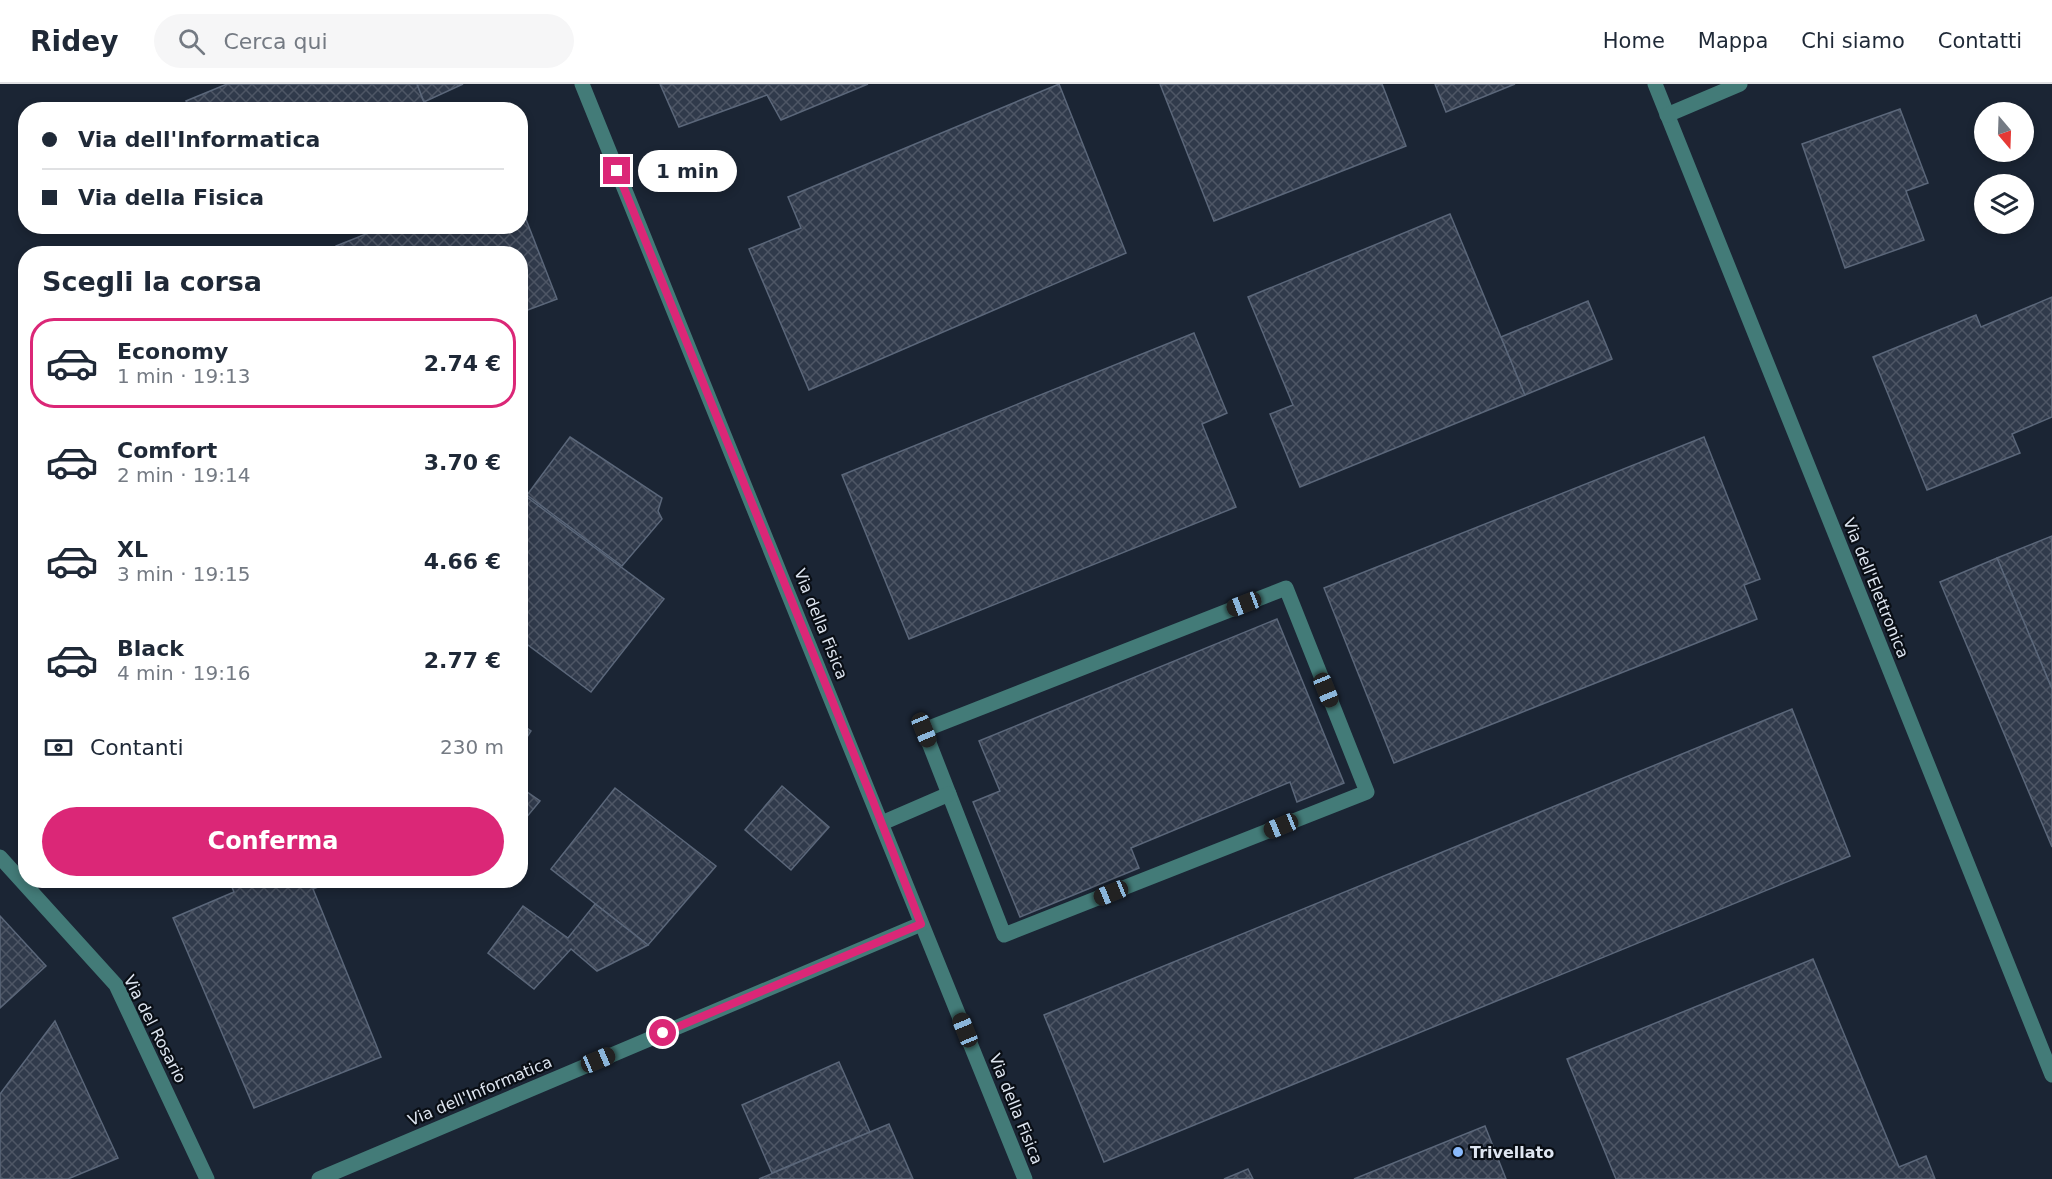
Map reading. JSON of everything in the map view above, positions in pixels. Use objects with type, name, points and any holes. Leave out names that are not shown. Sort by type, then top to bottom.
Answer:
[{"type":"street","name":"Via della Fisica","points":[[582,84],[1025,1179]]},
{"type":"street","name":"Via dell'Elettronica","points":[[1655,84],[2052,1075]]},
{"type":"street","points":[[1668,115],[1740,84]]},
{"type":"street","points":[[1286,588],[1367,792],[1004,935],[949,794],[924,730],[1286,588]]},
{"type":"street","points":[[882,823],[949,794]]},
{"type":"street","name":"Via del Rosario","points":[[0,857],[18,877]]},
{"type":"street","name":"Via del Rosario","points":[[28,888],[116,985],[207,1179]]},
{"type":"street","name":"Via dell'Informatica","points":[[319,1179],[921,924]]},
{"type":"building","points":[[227,84],[417,84],[424,102],[186,102]]},
{"type":"building","points":[[417,84],[463,84],[424,102]]},
{"type":"building","points":[[660,84],[868,84],[781,120],[767,95],[679,127]]},
{"type":"building","points":[[1059,84],[1126,253],[809,390],[749,249],[801,228],[788,197]]},
{"type":"building","points":[[1160,84],[1382,84],[1406,146],[1214,221]]},
{"type":"building","points":[[1435,84],[1515,84],[1446,112]]},
{"type":"building","points":[[1900,109],[1928,183],[1906,191],[1924,240],[1845,268],[1802,144]]},
{"type":"building","points":[[1450,214],[1525,395],[1300,487],[1270,414],[1293,405],[1248,297]]},
{"type":"building","points":[[528,225],[557,299],[528,310],[528,246],[336,246],[366,234],[528,234]]},
{"type":"building","points":[[2052,297],[2052,417],[2012,434],[2020,453],[1927,490],[1873,357],[1976,315],[1981,327]]},
{"type":"building","points":[[1588,301],[1612,359],[1525,395],[1501,337]]},
{"type":"building","points":[[1194,333],[1227,413],[1202,424],[1236,507],[909,639],[842,475]]},
{"type":"building","points":[[570,437],[662,498],[658,511],[662,519],[622,566],[528,494]]},
{"type":"building","points":[[1704,437],[1760,579],[1744,585],[1757,619],[1394,763],[1324,588]]},
{"type":"building","points":[[528,498],[664,599],[591,692],[528,645]]},
{"type":"building","points":[[2052,536],[2052,689],[1997,558]]},
{"type":"building","points":[[1997,558],[2052,689],[2052,847],[1940,582]]},
{"type":"building","points":[[1277,619],[1344,783],[1297,802],[1290,782],[1131,848],[1139,868],[1020,917],[973,802],[1000,791],[979,741]]},
{"type":"building","points":[[1792,709],[1850,856],[1104,1162],[1044,1015]]},
{"type":"building","points":[[782,786],[829,827],[791,870],[745,830]]},
{"type":"building","points":[[615,788],[716,866],[648,945],[551,869]]},
{"type":"building","points":[[528,793],[540,801],[528,815]]},
{"type":"building","points":[[232,888],[316,888],[313,889],[381,1057],[254,1108],[173,918],[234,892]]},
{"type":"building","points":[[595,904],[648,945],[597,971],[571,949],[534,989],[488,953],[523,906],[568,938]]},
{"type":"building","points":[[0,916],[46,966],[0,1008]]},
{"type":"building","points":[[1813,959],[1899,1167],[1926,1156],[1935,1179],[1616,1179],[1567,1059]]},
{"type":"building","points":[[55,1021],[118,1158],[68,1179],[0,1179],[0,1094]]},
{"type":"building","points":[[839,1062],[870,1132],[772,1173],[742,1105]]},
{"type":"building","points":[[889,1124],[913,1179],[759,1179],[870,1132]]},
{"type":"building","name":"Trivellato","points":[[1485,1126],[1506,1179],[1354,1179]]},
{"type":"building","points":[[1248,1169],[1253,1179],[1224,1179]]},
{"type":"place","name":"Trivellato","points":[[1458,1152]]},
{"type":"route","points":[[617,171],[921,924],[663,1033]]}]
